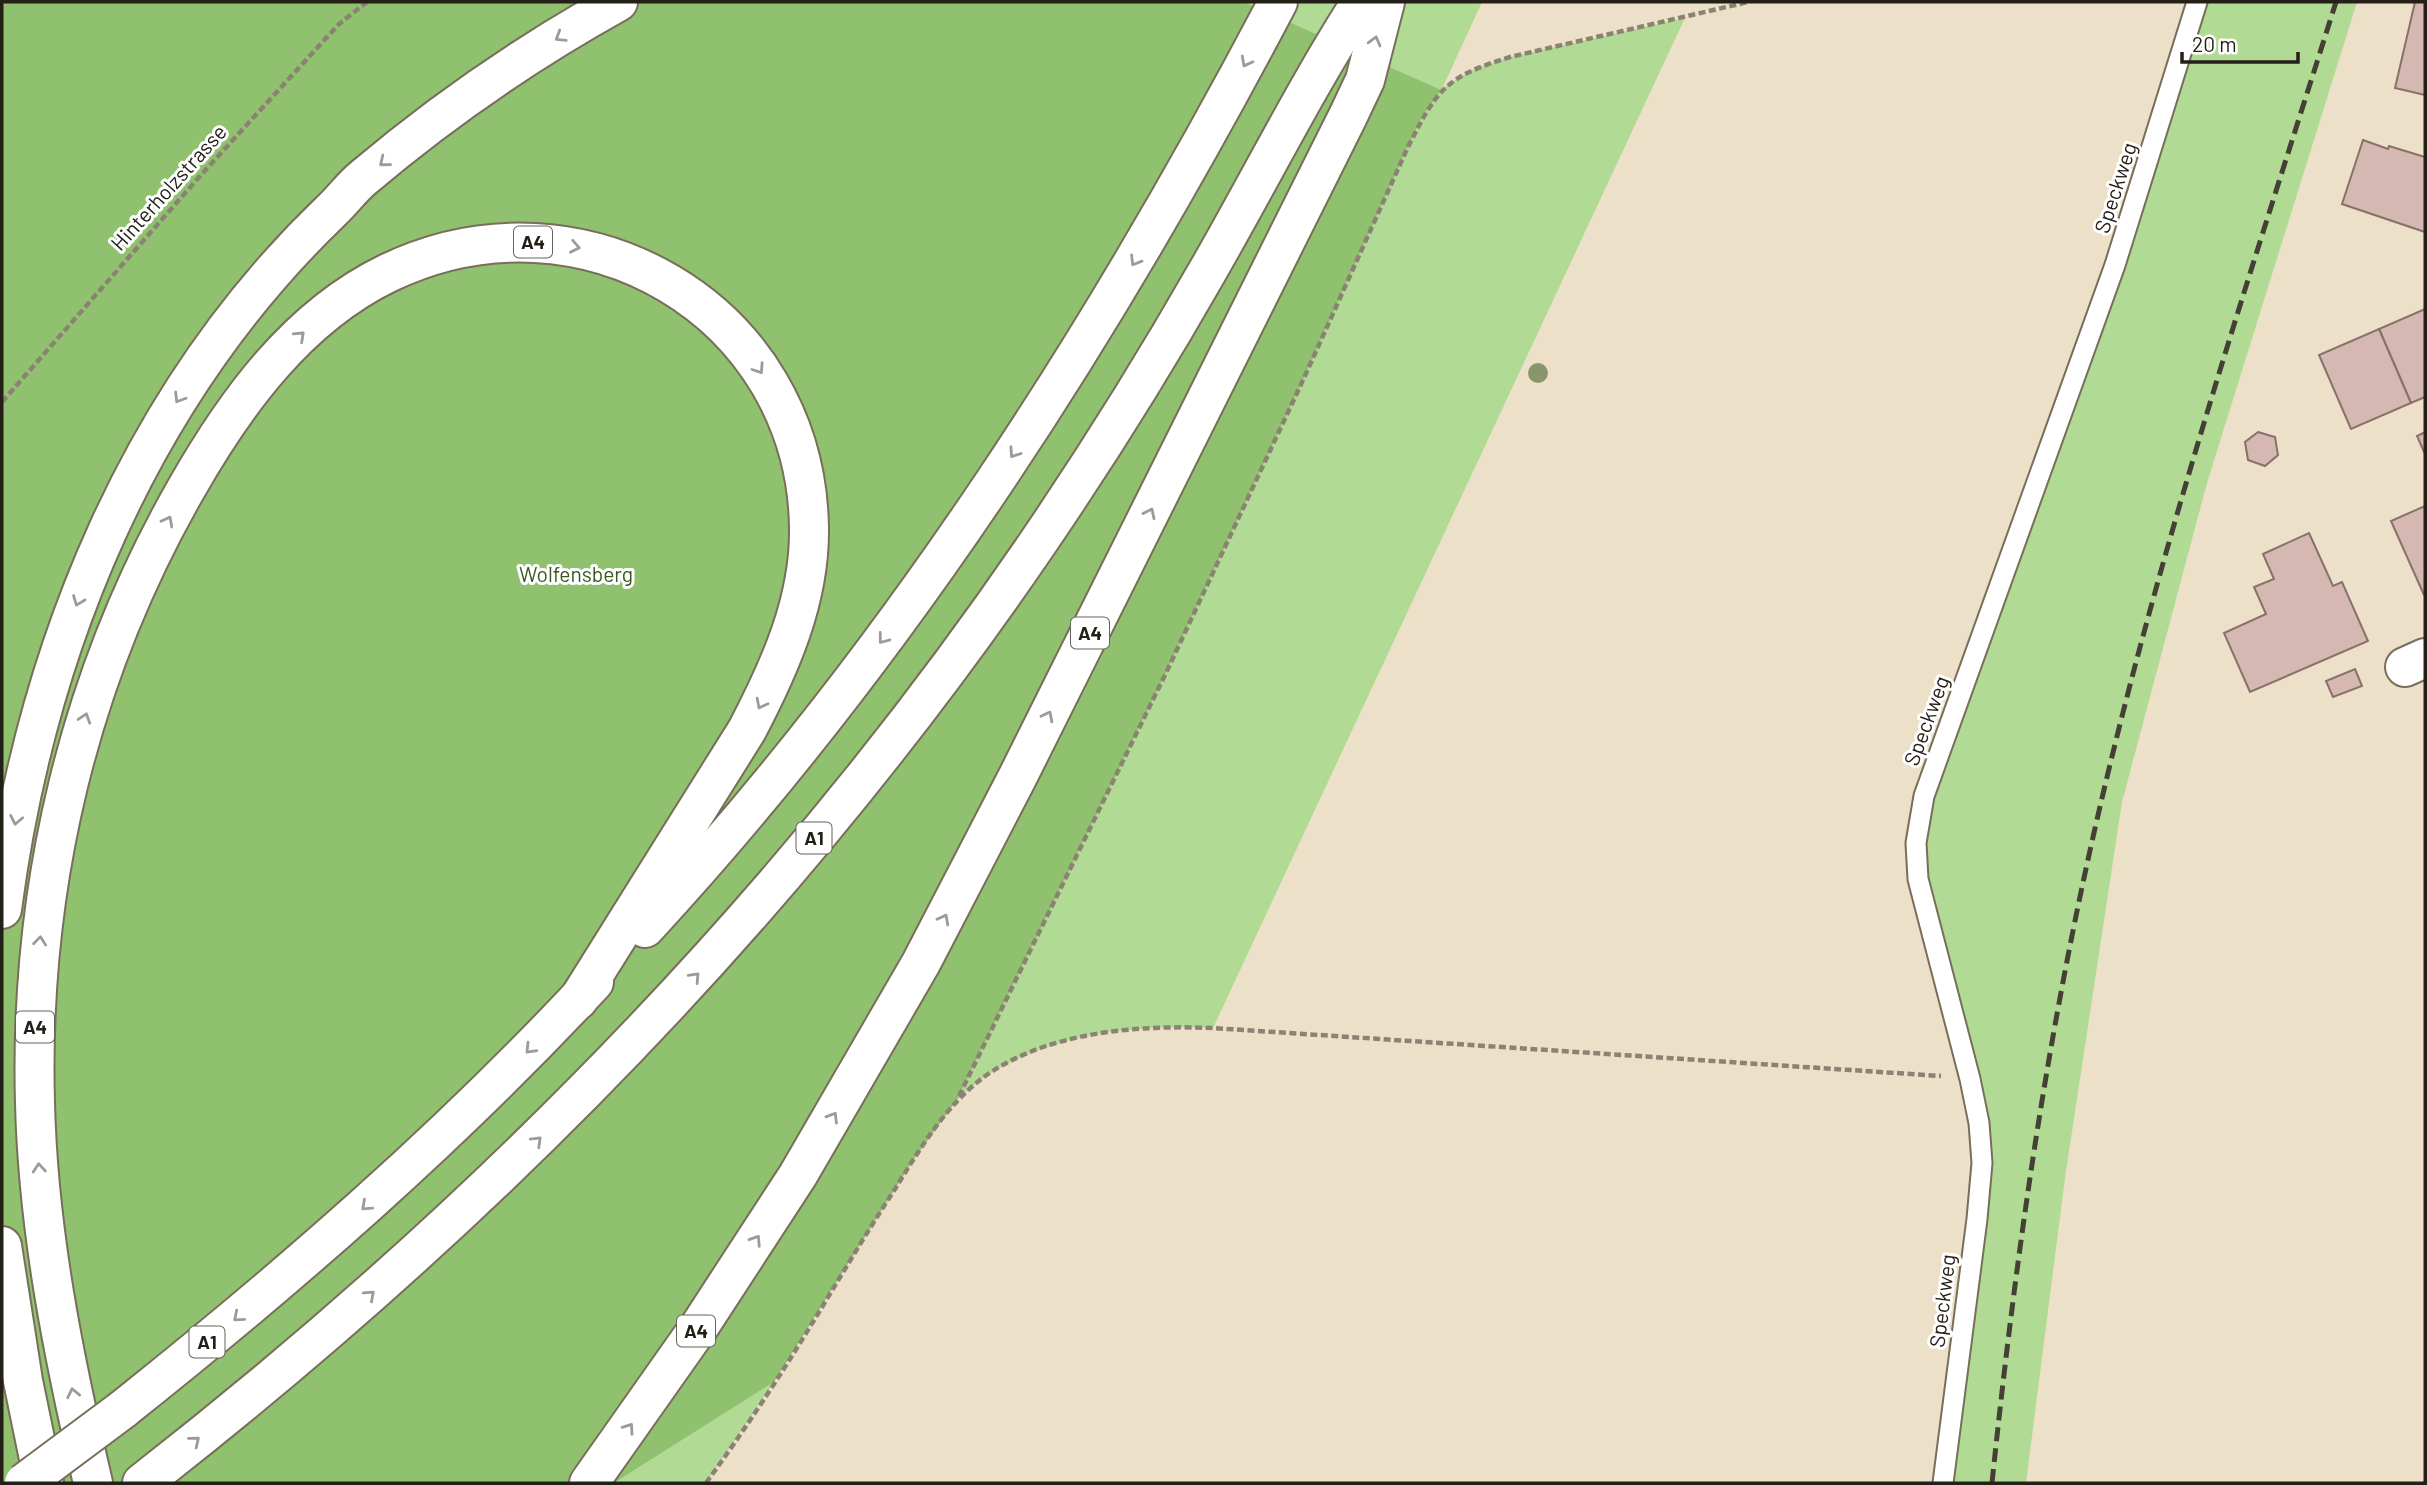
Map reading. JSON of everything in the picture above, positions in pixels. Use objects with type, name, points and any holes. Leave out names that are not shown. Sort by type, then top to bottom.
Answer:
[{"type":"highway","points":[[2,909],[8,863],[35,736],[74,610],[121,500],[154,437],[187,384],[246,303],[298,243],[360,180],[437,119],[618,2]]},
{"type":"highway","name":"A1","points":[[24,1483],[211,1339],[367,1205],[509,1070],[578,1000],[660,911],[794,753],[896,621],[979,505],[1092,332],[1146,243],[1278,2]]},
{"type":"highway","name":"A1","points":[[142,1483],[336,1326],[493,1183],[578,1100],[712,958],[849,797],[975,631],[1037,544],[1095,455],[1205,277],[1325,59],[1361,2]]},
{"type":"highway","name":"A4","points":[[589,1483],[701,1324],[798,1175],[927,952],[1018,776],[1365,80],[1385,2]]},
{"type":"highway","name":"A4","points":[[93,1483],[71,1384],[51,1270],[42,1205],[35,1106],[35,1000],[45,900],[63,799],[80,733],[118,627],[159,539],[204,458],[265,373],[328,310],[370,282],[440,252],[486,243],[541,242],[593,251],[642,270],[687,295],[727,328],[758,366],[783,411],[805,483],[809,531],[804,580],[788,641],[770,686],[747,730],[578,1000]]},
{"type":"highway","points":[[2,1246],[18,1356],[44,1483]]},
{"type":"lane","name":"Speckweg","points":[[1943,1483],[1982,1163],[1979,1123],[1970,1079],[1919,880],[1916,843],[1924,796],[2115,265],[2197,2]]},
{"type":"path","name":"Hinterholzstrasse","points":[[2,402],[339,24],[367,2]]},
{"type":"path","points":[[706,1483],[774,1382],[912,1162],[957,1100],[1166,673],[1422,117],[1441,90],[1458,76],[1481,66],[1748,2]]},
{"type":"path","points":[[957,1100],[989,1074],[1026,1055],[1065,1041],[1105,1032],[1178,1026],[1430,1040],[1970,1079]]},
{"type":"green space","name":"Wolfensberg","points":[[2,2],[1244,2],[1441,90],[1422,117],[1166,673],[957,1100],[912,1162],[774,1382],[614,1483],[2,1483]]},
{"type":"green space","points":[[1244,2],[1482,2],[1442,89],[1471,71],[1502,59],[1685,18],[1213,1028],[1127,1030],[1071,1040],[1017,1059],[987,1076],[957,1100],[1166,673],[1422,117],[1440,90]]},
{"type":"green space","points":[[2197,2],[2357,2],[2207,483],[2122,802],[2065,1178],[2026,1483],[1943,1483],[1982,1163],[1916,843]]},
{"type":"green space","points":[[774,1382],[706,1483],[614,1483]]},
{"type":"building","points":[[2415,2],[2425,2],[2425,95],[2395,88]]},
{"type":"building","points":[[2363,140],[2425,157],[2425,232],[2342,204]]},
{"type":"building","points":[[2425,309],[2425,397],[2411,403],[2379,329]]},
{"type":"building","points":[[2379,329],[2411,403],[2351,429],[2319,355]]},
{"type":"building","points":[[2258,432],[2275,437],[2278,455],[2265,466],[2248,460],[2245,442]]},
{"type":"building","points":[[2425,432],[2425,454],[2417,436]]},
{"type":"building","points":[[2425,506],[2425,595],[2424,595],[2391,521]]},
{"type":"building","points":[[2309,533],[2333,586],[2342,582],[2368,641],[2250,692],[2224,633],[2266,614],[2254,587],[2274,579],[2263,554]]},
{"type":"building","points":[[2355,669],[2362,686],[2333,697],[2326,681]]},
{"type":"railway","points":[[1992,1483],[2010,1325],[2044,1089],[2073,933],[2114,747],[2203,426],[2336,2]]}]
